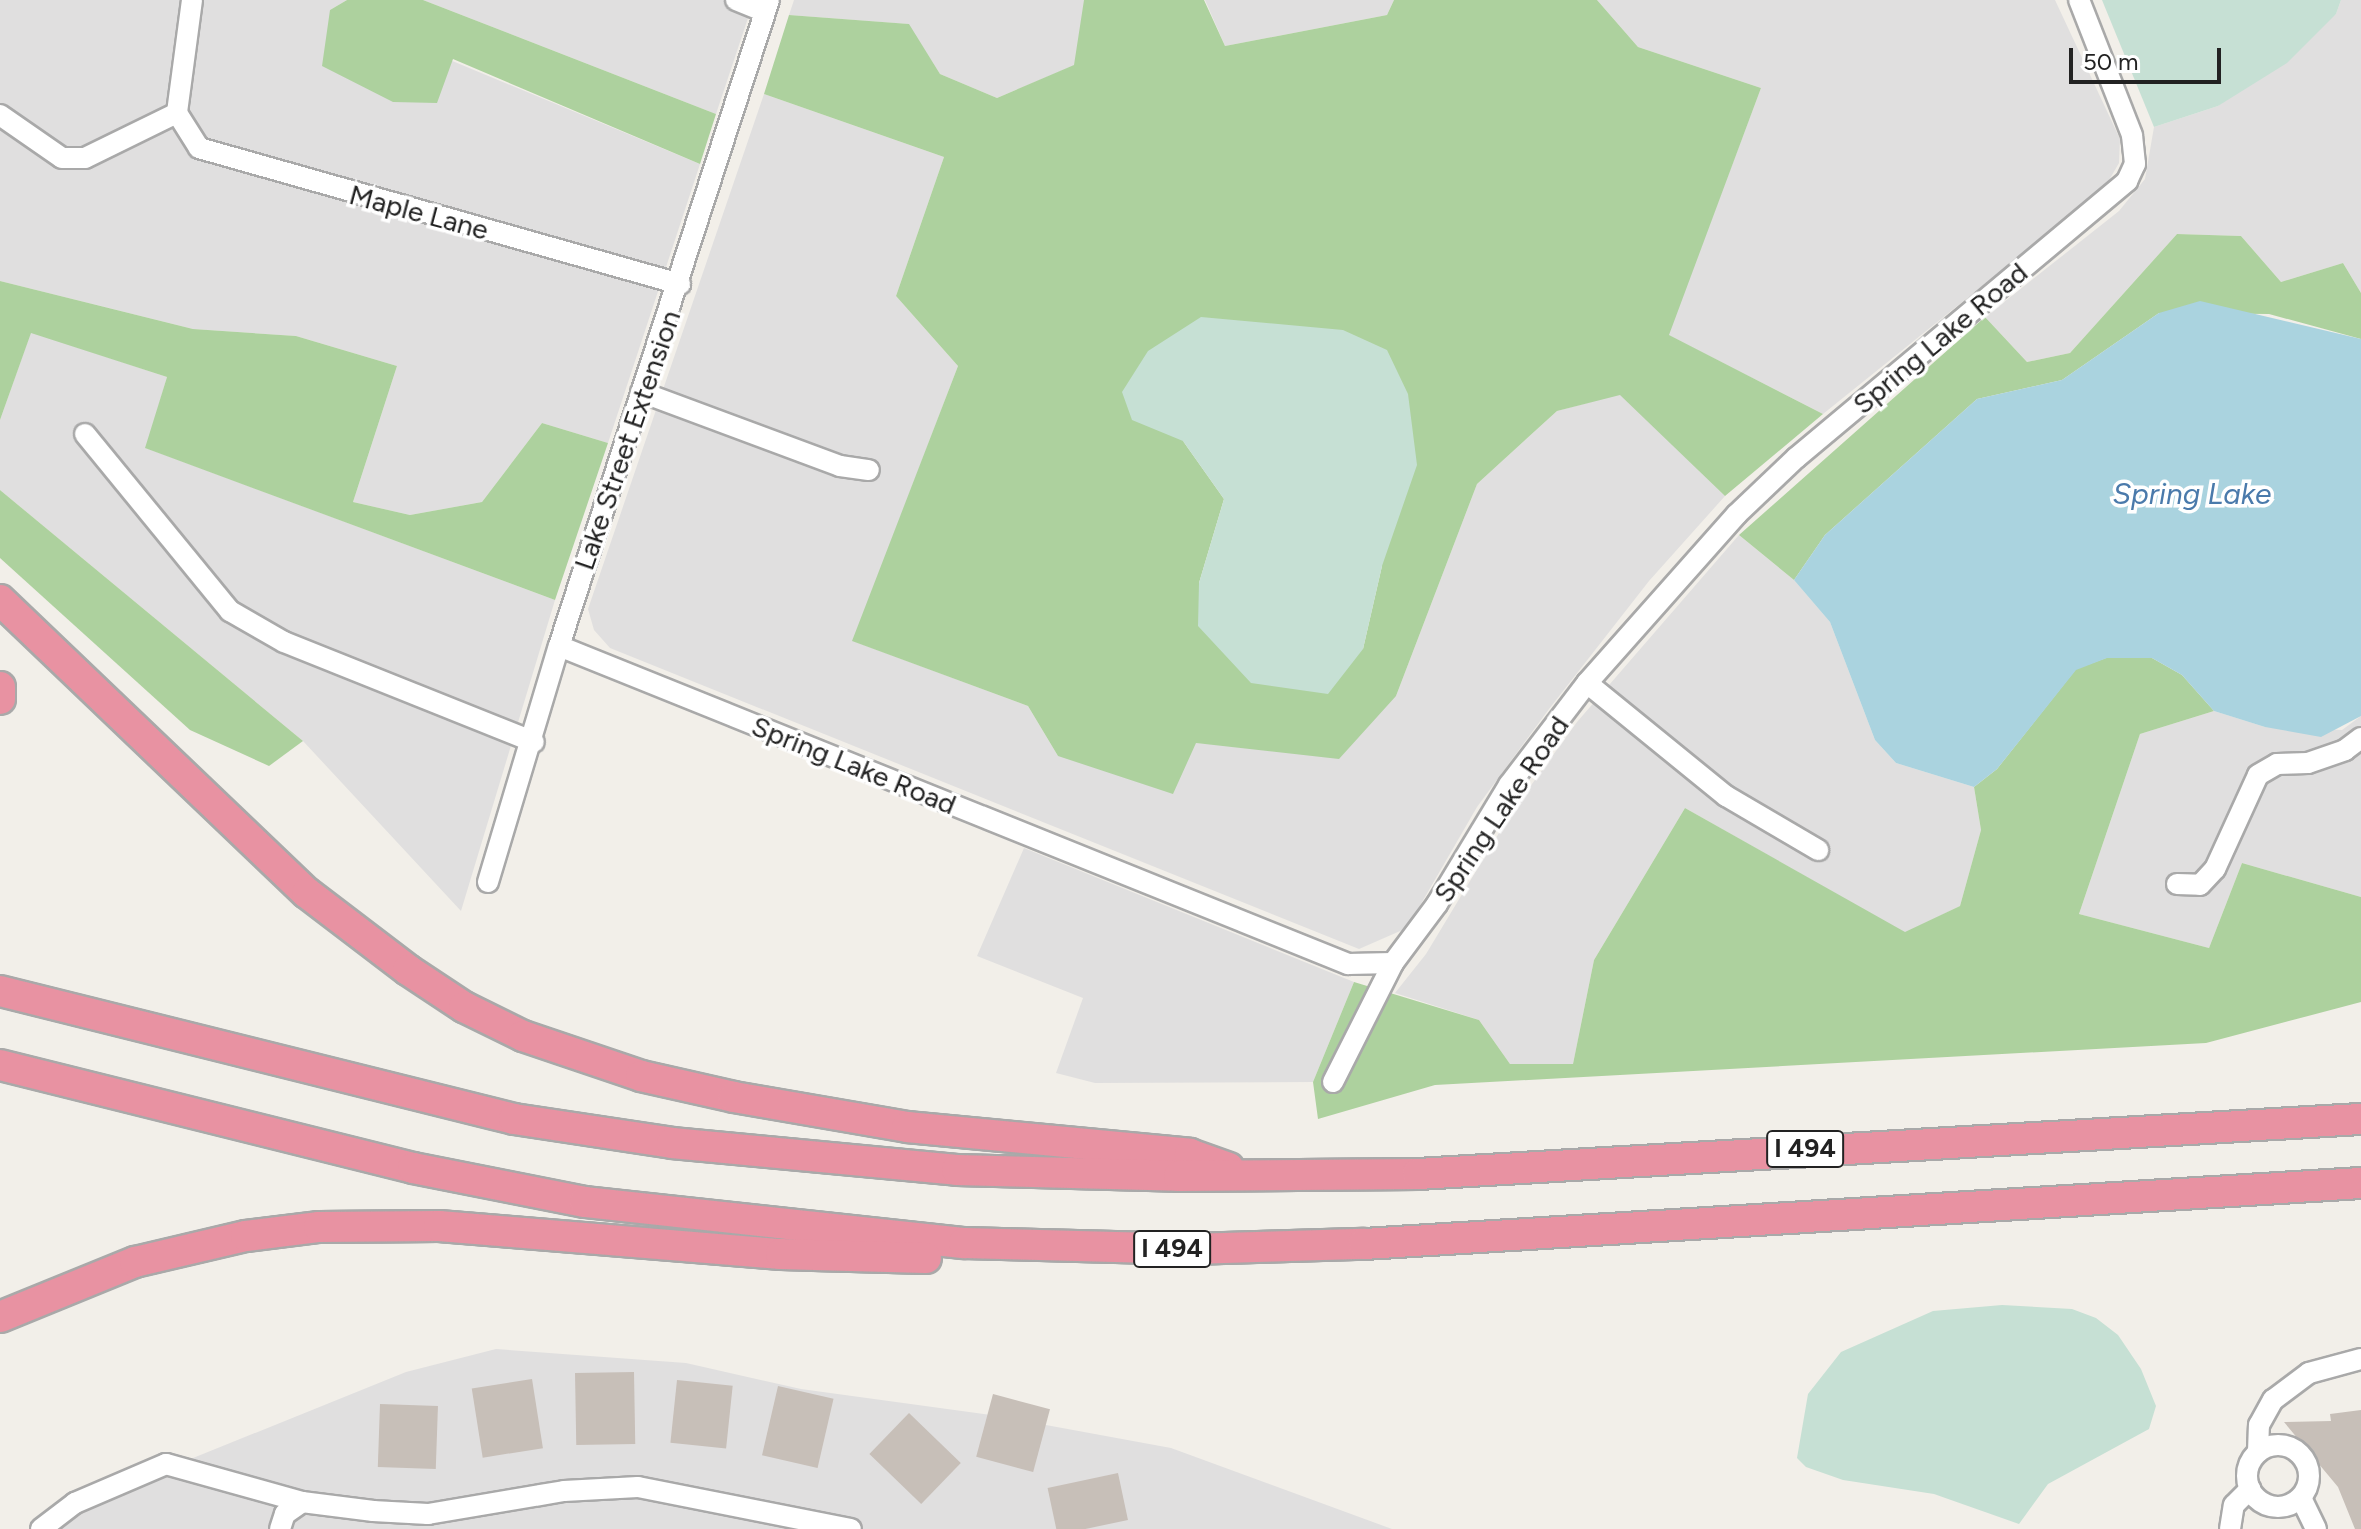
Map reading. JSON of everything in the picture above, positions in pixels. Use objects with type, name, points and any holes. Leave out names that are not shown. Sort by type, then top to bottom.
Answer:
[{"type":"highway","points":[[0,600],[307,893],[408,970],[464,1007],[523,1036],[641,1076],[734,1097],[907,1127],[1190,1154],[1250,1175]]},
{"type":"highway","points":[[0,687],[0,699]]},
{"type":"highway","name":"I 494","points":[[0,991],[463,1109],[629,1137],[913,1168],[1250,1175],[1418,1174],[2361,1119]]},
{"type":"highway","name":"I 494","points":[[0,1065],[413,1168],[585,1202],[867,1235],[1100,1248],[1364,1244],[2361,1183]]},
{"type":"highway","points":[[0,1317],[135,1262],[246,1236],[319,1227],[439,1226],[874,1258],[962,1259],[1100,1248]]},
{"type":"street","points":[[0,115],[62,158],[85,158],[177,113],[192,0]]},
{"type":"street","points":[[736,0],[767,6]]},
{"type":"street","name":"Spring Lake Road","points":[[559,646],[1348,964],[1393,963],[1437,904],[1509,785],[1587,683],[1737,514],[1796,458],[2127,181],[2135,164],[2132,135],[2079,0]]},
{"type":"street","name":"Lake Street Extension","points":[[488,882],[534,742],[559,646],[641,392],[680,284],[767,6]]},
{"type":"street","name":"Maple Lane","points":[[177,113],[199,148],[220,157],[680,284]]},
{"type":"street","points":[[641,392],[840,466],[869,470]]},
{"type":"street","points":[[85,434],[230,611],[284,642],[534,742]]},
{"type":"street","points":[[1587,683],[1726,796],[1818,850]]},
{"type":"street","points":[[2177,884],[2200,885],[2215,869],[2258,775],[2277,764],[2308,763],[2345,750],[2361,738]]},
{"type":"street","points":[[1333,1082],[1393,963]]},
{"type":"street","points":[[2301,1498],[2273,1507],[2250,1489],[2248,1469],[2258,1452],[2259,1425],[2273,1400],[2309,1373],[2361,1359]]},
{"type":"street","points":[[2258,1452],[2278,1445],[2297,1451],[2309,1469],[2301,1498],[2316,1529]]},
{"type":"street","points":[[41,1529],[75,1503],[166,1464],[302,1502],[428,1514],[564,1491],[638,1487],[851,1529]]},
{"type":"street","points":[[2230,1529],[2234,1505],[2250,1489]]},
{"type":"street","points":[[280,1529],[285,1514],[302,1502]]},
{"type":"shaded area","points":[[0,0],[347,0],[330,10],[700,164],[608,443],[542,423],[482,502],[410,515],[353,502],[397,366],[296,336],[193,329],[0,281]]},
{"type":"shaded area","points":[[423,0],[754,0],[716,114]]},
{"type":"shaded area","points":[[794,0],[1084,0],[1086,11],[1075,65],[997,98],[940,74],[908,24],[789,15]]},
{"type":"shaded area","points":[[1205,0],[1394,0],[1387,15],[1225,46]]},
{"type":"shaded area","points":[[1597,0],[2055,0],[2120,139],[2119,163],[2105,187],[1823,414],[1668,335],[1761,88],[1638,47]]},
{"type":"shaded area","points":[[2341,0],[2361,0],[2361,293],[2343,263],[2281,282],[2241,236],[2177,234],[2070,353],[2027,362],[1985,317],[2119,211],[2145,179],[2154,127],[2218,106],[2336,14]]},
{"type":"shaded area","points":[[764,94],[944,157],[896,296],[958,366],[853,641],[1028,706],[1058,756],[1196,743],[1255,746],[1396,696],[1477,484],[1557,411],[1620,394],[1725,496],[1649,581],[1549,709],[1477,807],[1407,928],[1359,949],[610,648],[594,630],[588,609]]},
{"type":"shaded area","points":[[31,332],[167,377],[146,448],[555,600],[461,911],[303,741],[0,490],[0,420]]},
{"type":"shaded area","points":[[1739,535],[1794,580],[1830,622],[1875,740],[1896,763],[1974,787],[1981,830],[1960,906],[1905,933],[1685,808],[1594,960],[1573,1064],[1510,1064],[1479,1020],[1395,993],[1426,954],[1511,813],[1577,722]]},
{"type":"shaded area","points":[[2214,711],[2265,727],[2342,730],[2361,716],[2361,897],[2242,863],[2209,948],[2079,914],[2140,734]]},
{"type":"shaded area","points":[[1024,848],[1354,982],[1313,1082],[1095,1083],[1056,1073],[1083,998],[977,956]]},
{"type":"shaded area","points":[[496,1349],[686,1363],[801,1389],[991,1415],[1171,1448],[1392,1529],[36,1529],[67,1509],[406,1372]]},
{"type":"green space","points":[[347,0],[423,0],[716,114],[700,164],[453,59],[437,103],[393,102],[322,66],[330,10]]},
{"type":"green space","points":[[1084,0],[1204,0],[1225,46],[1387,15],[1394,0],[1597,0],[1638,47],[1761,88],[1669,335],[1823,414],[1725,496],[1620,395],[1557,411],[1477,484],[1396,696],[1339,759],[1196,743],[1173,794],[1058,756],[1028,706],[852,641],[958,366],[896,296],[944,157],[764,94],[789,15],[909,24],[940,74],[997,98],[1074,65]],"holes":[[[1183,441],[1382,566],[1363,649],[1199,583],[1224,499]]]},
{"type":"green space","points":[[2102,0],[2341,0],[2336,14],[2287,63],[2218,106],[2154,127]]},
{"type":"green space","points":[[2177,234],[2241,236],[2281,282],[2343,263],[2361,293],[2361,339],[2269,314],[2159,313],[2062,380],[1977,399],[1825,535],[1794,580],[1739,535],[1985,317],[2027,362],[2070,353]]},
{"type":"green space","points":[[0,281],[193,329],[296,336],[397,366],[353,502],[410,515],[482,502],[542,423],[608,443],[555,600],[145,448],[167,377],[31,333],[0,420]]},
{"type":"green space","points":[[1201,317],[1343,330],[1387,350],[1408,394],[1417,465],[1382,566],[1363,649],[1328,694],[1251,683],[1198,626],[1199,583],[1224,499],[1183,441],[1132,420],[1122,392],[1148,351]]},
{"type":"green space","points":[[0,490],[303,741],[269,766],[190,730],[0,558]]},
{"type":"green space","points":[[2106,658],[2152,658],[2182,675],[2214,711],[2140,734],[2079,914],[2209,948],[2242,863],[2361,897],[2361,1002],[2206,1043],[1435,1085],[1318,1119],[1313,1082],[1354,982],[1479,1020],[1510,1064],[1573,1064],[1594,960],[1685,808],[1905,932],[1960,906],[1981,830],[1974,787],[1997,769],[2076,669]]},
{"type":"green space","points":[[2002,1305],[2072,1309],[2096,1318],[2118,1335],[2141,1369],[2156,1406],[2149,1429],[2048,1484],[2019,1524],[1934,1494],[1843,1480],[1806,1467],[1797,1458],[1808,1394],[1841,1352],[1933,1311]]},
{"type":"water","name":"Spring Lake","points":[[2200,301],[2361,339],[2361,716],[2321,737],[2265,727],[2214,711],[2182,675],[2152,658],[2107,658],[2076,670],[1997,769],[1974,787],[1896,763],[1875,740],[1830,622],[1794,580],[1825,535],[1977,399],[2062,380],[2159,313]]},
{"type":"building","points":[[634,1372],[635,1444],[576,1445],[575,1373]]},
{"type":"building","points":[[532,1379],[543,1448],[483,1458],[472,1389]]},
{"type":"building","points":[[677,1380],[733,1386],[726,1449],[670,1443]]},
{"type":"building","points":[[778,1386],[834,1399],[818,1468],[762,1455]]},
{"type":"building","points":[[993,1394],[1050,1409],[1033,1472],[976,1457]]},
{"type":"building","points":[[380,1404],[438,1406],[436,1469],[378,1467]]},
{"type":"building","points":[[2361,1410],[2361,1529],[2355,1529],[2338,1487],[2284,1422],[2331,1421],[2330,1414]]},
{"type":"building","points":[[909,1413],[961,1463],[921,1504],[869,1454]]},
{"type":"building","points":[[1118,1473],[1128,1520],[1085,1529],[1056,1529],[1048,1488]]}]
